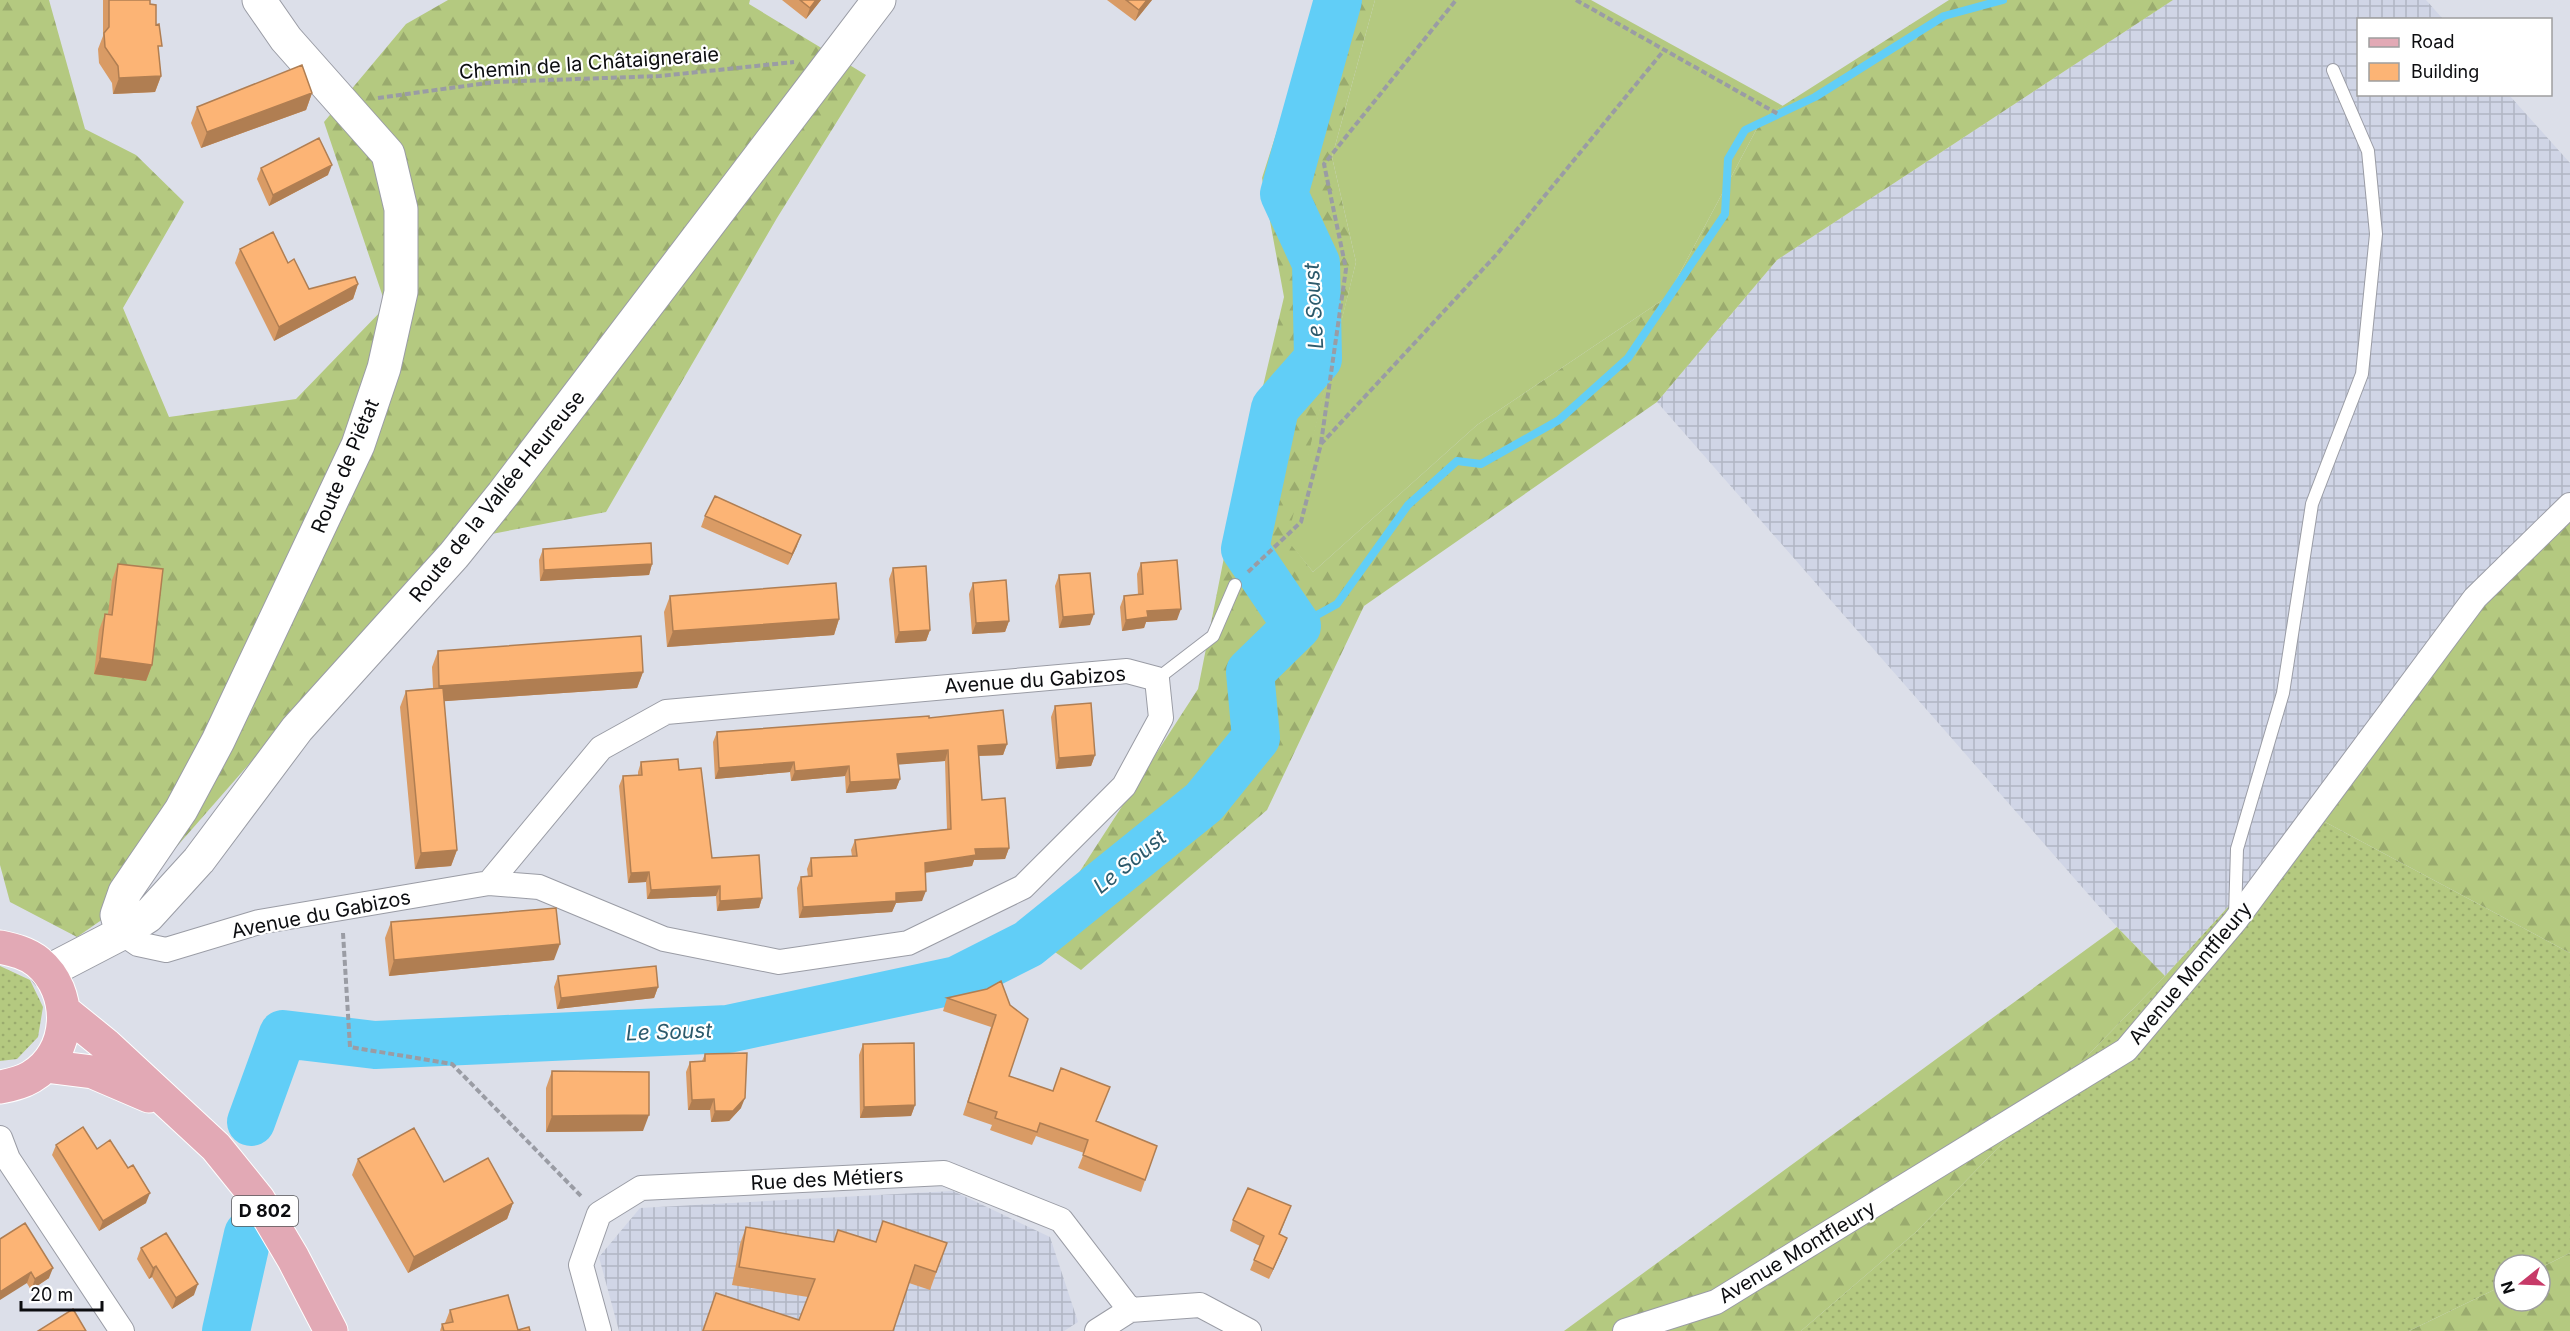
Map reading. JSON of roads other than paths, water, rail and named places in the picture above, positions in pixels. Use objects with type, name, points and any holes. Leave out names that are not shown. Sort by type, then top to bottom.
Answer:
[{"type":"main road","points":[[0,947],[20,952],[38,962],[61,994],[64,1011],[63,1031],[57,1050],[45,1066],[32,1077],[17,1084],[0,1087]]},
{"type":"main road","name":"D 802","points":[[64,1011],[216,1147],[258,1199],[293,1258],[331,1331]]},
{"type":"main road","name":"D 802","points":[[45,1066],[93,1072],[176,1109]]},
{"type":"street","name":"Route de Piétat","points":[[122,933],[117,915],[125,892],[181,810],[218,741],[358,445],[384,368],[401,292],[401,210],[387,154],[349,108],[286,39],[259,0]]},
{"type":"street","name":"Route de la Vallée Heureuse","points":[[47,972],[122,933],[148,916],[199,860],[297,729],[454,555],[504,494],[879,0]]},
{"type":"street","name":"Avenue Montfleury","points":[[1625,1331],[1716,1302],[2126,1050],[2235,921],[2475,598],[2570,505]]},
{"type":"street","name":"Avenue du Gabizos","points":[[122,933],[138,944],[166,950],[259,922],[489,883],[539,887],[664,939],[779,962],[908,943],[1023,887],[1124,786],[1161,718],[1158,678],[1127,671],[666,712],[601,748],[489,883]]},
{"type":"street","points":[[0,1138],[8,1159],[122,1331]]},
{"type":"street","name":"Rue des Métiers","points":[[598,1331],[581,1265],[599,1214],[641,1188],[944,1173],[1061,1220],[1130,1310]]},
{"type":"street","points":[[1097,1331],[1130,1310],[1200,1305],[1249,1331]]},
{"type":"lane","points":[[2235,921],[2237,849],[2283,693],[2312,504],[2362,374],[2376,234],[2368,151],[2333,70]]},
{"type":"lane","points":[[1158,678],[1213,636],[1235,585]]},
{"type":"waterway","name":"Le Soust","points":[[251,1122],[283,1034],[375,1045],[728,1029],[957,980],[1028,944],[1204,802],[1256,738],[1250,672],[1297,626],[1245,549],[1275,408],[1318,359],[1316,263],[1284,194],[1338,0]]},
{"type":"waterway","points":[[1297,626],[1337,604],[1408,505],[1457,461],[1481,464],[1559,420],[1628,358],[1725,214],[1728,159],[1745,130],[1815,97],[1944,16],[2003,0]]},
{"type":"waterway","name":"Le Soust","points":[[226,1331],[248,1234]]}]
